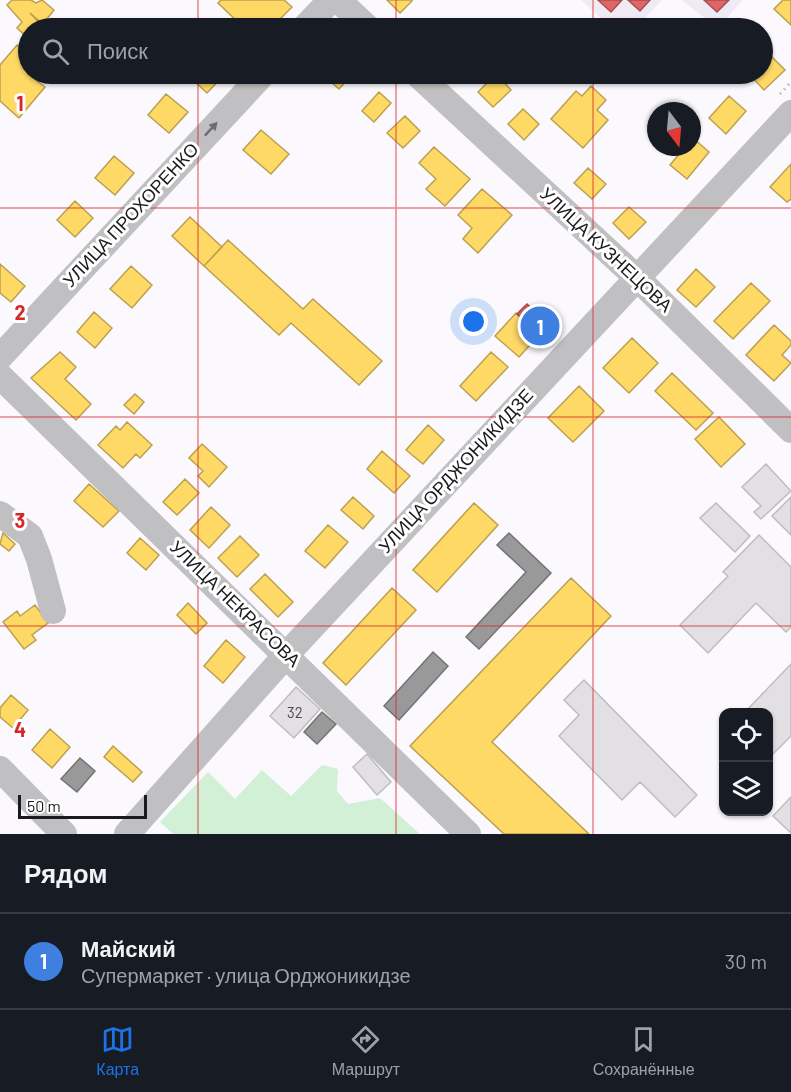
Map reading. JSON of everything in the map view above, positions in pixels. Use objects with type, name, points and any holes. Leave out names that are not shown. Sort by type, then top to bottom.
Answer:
[{"type":"street","points":[[314,18],[331,0]]},
{"type":"street","points":[[338,0],[357,18]]},
{"type":"street","name":"УЛИЦА ПРОХОРЕНКО","points":[[0,357],[254,84]]},
{"type":"street","name":"УЛИЦА КУЗНЕЦОВА","points":[[428,84],[636,277],[791,430]]},
{"type":"street","name":"УЛИЦА ОРДЖОНИКИДЗЕ","points":[[127,834],[287,654],[791,113]]},
{"type":"street","name":"УЛИЦА НЕКРАСОВА","points":[[0,376],[287,654],[468,834]]},
{"type":"street","points":[[0,514],[30,536],[39,559],[53,611]]},
{"type":"street","points":[[0,769],[64,834]]},
{"type":"shaded area","points":[[581,0],[662,0],[645,18],[601,18]]},
{"type":"shaded area","points":[[682,0],[743,0],[726,18],[704,18]]},
{"type":"green space","points":[[322,765],[338,769],[337,791],[348,804],[380,798],[420,834],[173,834],[160,822],[208,772],[235,799],[262,770],[291,796]]},
{"type":"building: Жильё","points":[[12,0],[31,0],[36,3],[42,0],[54,10],[48,18],[36,18],[30,13],[35,18],[18,18],[7,5]]},
{"type":"building: Жильё","points":[[221,0],[284,0],[292,7],[281,18],[234,18],[218,3]]},
{"type":"building: Жильё","points":[[387,0],[412,0],[412,1],[400,13]]},
{"type":"building: Жильё","points":[[783,0],[791,0],[791,25],[774,9]]},
{"type":"building: Жильё","points":[[17,45],[18,84],[41,84],[45,87],[19,118],[0,101],[0,65]]},
{"type":"building: Жильё","points":[[773,58],[785,70],[773,81]]},
{"type":"building: Жильё","points":[[197,84],[216,84],[207,93]]},
{"type":"building: Жильё","points":[[333,84],[344,84],[339,89]]},
{"type":"building: Жильё","points":[[486,84],[505,84],[511,90],[493,107],[478,92]]},
{"type":"building: Жильё","points":[[758,84],[770,84],[764,90]]},
{"type":"building: Жильё","points":[[591,86],[606,100],[597,110],[608,120],[583,148],[551,119],[576,91],[582,96]]},
{"type":"building: Жильё","points":[[379,92],[391,103],[374,122],[362,111]]},
{"type":"building: Жильё","points":[[166,94],[188,112],[169,133],[148,115]]},
{"type":"building: Жильё","points":[[729,96],[746,111],[726,134],[709,118]]},
{"type":"building: Жильё","points":[[523,109],[539,124],[524,140],[508,124]]},
{"type":"building: Жильё","points":[[405,116],[420,131],[403,148],[387,133]]},
{"type":"building: Жильё","points":[[261,130],[289,154],[271,174],[243,150]]},
{"type":"building: Жильё","points":[[701,145],[709,152],[687,179],[670,165],[678,156],[701,156]]},
{"type":"building: Жильё","points":[[434,147],[470,179],[445,206],[426,189],[436,179],[419,163]]},
{"type":"building: Жильё","points":[[114,156],[134,173],[115,195],[95,178]]},
{"type":"building: Жильё","points":[[791,164],[791,199],[787,202],[770,187]]},
{"type":"building: Жильё","points":[[588,168],[606,184],[592,199],[574,183]]},
{"type":"building: Жильё","points":[[482,189],[512,215],[478,253],[463,239],[472,228],[458,215]]},
{"type":"building: Жильё","points":[[75,201],[93,218],[75,237],[57,220]]},
{"type":"building: Жильё","points":[[629,207],[646,222],[629,239],[613,223]]},
{"type":"building: Жильё","points":[[190,217],[222,247],[204,266],[172,236]]},
{"type":"building: Жильё","points":[[228,240],[303,309],[313,299],[382,361],[359,385],[291,323],[279,335],[204,266]]},
{"type":"building: Жильё","points":[[0,264],[25,286],[11,302],[0,293]]},
{"type":"building: Жильё","points":[[131,266],[152,285],[132,308],[110,289]]},
{"type":"building: Жильё","points":[[696,269],[715,287],[696,307],[677,290]]},
{"type":"building: Жильё","points":[[751,283],[770,301],[733,339],[714,321]]},
{"type":"building: Жильё","points":[[94,312],[112,328],[95,348],[77,332]]},
{"type":"building: Жильё","points":[[516,313],[539,335],[519,357],[495,336]]},
{"type":"building: Жильё","points":[[774,325],[791,341],[791,345],[782,355],[791,363],[774,381],[746,355]]},
{"type":"building: Жильё","points":[[632,338],[658,363],[629,393],[603,368]]},
{"type":"building: Жильё","points":[[60,352],[76,367],[65,379],[91,404],[76,420],[31,378]]},
{"type":"building: Жильё","points":[[491,352],[508,367],[476,401],[460,386]]},
{"type":"building: Жильё","points":[[672,373],[713,413],[696,430],[655,391]]},
{"type":"building: Жильё","points":[[579,386],[604,411],[573,442],[548,418]]},
{"type":"building: Жильё","points":[[135,394],[144,402],[134,414],[124,405]]},
{"type":"building: Жильё","points":[[719,417],[745,444],[721,467],[695,439]]},
{"type":"building: Жильё","points":[[127,422],[152,445],[140,458],[136,454],[123,468],[98,445],[116,426],[120,430]]},
{"type":"building: Жильё","points":[[428,425],[444,440],[423,464],[406,450]]},
{"type":"building: Жильё","points":[[202,444],[227,467],[209,487],[198,476],[203,471],[189,458]]},
{"type":"building: Жильё","points":[[382,451],[410,476],[394,493],[367,469]]},
{"type":"building: Жильё","points":[[185,479],[199,493],[177,515],[163,502]]},
{"type":"building: Жильё","points":[[89,484],[119,511],[103,527],[74,501]]},
{"type":"building: Жильё","points":[[353,497],[374,516],[363,529],[341,510]]},
{"type":"building: Жильё","points":[[474,503],[498,525],[437,592],[413,570]]},
{"type":"building: Жильё","points":[[211,507],[230,525],[209,548],[190,530]]},
{"type":"building: Жильё","points":[[328,525],[348,542],[325,568],[305,551]]},
{"type":"building: Жильё","points":[[3,533],[15,544],[9,551],[0,544]]},
{"type":"building: Жильё","points":[[240,536],[259,555],[237,577],[218,558]]},
{"type":"building: Жильё","points":[[140,538],[159,555],[146,570],[127,553]]},
{"type":"building: Жильё","points":[[265,574],[293,602],[278,617],[250,589]]},
{"type":"building: Жильё","points":[[571,578],[611,616],[492,742],[589,834],[504,834],[410,746]]},
{"type":"building: Жильё","points":[[392,588],[416,610],[346,685],[323,663]]},
{"type":"building: Жильё","points":[[188,603],[207,623],[196,634],[177,615]]},
{"type":"building: Жильё","points":[[35,605],[48,623],[32,635],[36,640],[24,649],[3,622],[17,611],[20,616]]},
{"type":"building: Жильё","points":[[226,640],[245,657],[223,683],[204,666]]},
{"type":"building: Жильё","points":[[11,695],[28,710],[13,728],[0,717],[0,708]]},
{"type":"building: Жильё","points":[[50,729],[70,747],[52,768],[32,750]]},
{"type":"building: Жильё","points":[[113,746],[142,772],[133,782],[104,757]]},
{"type":"building: Торговля","points":[[598,0],[622,0],[611,12]]},
{"type":"building: Торговля","points":[[628,0],[650,0],[640,11]]},
{"type":"building: Торговля","points":[[704,0],[729,0],[717,12]]},
{"type":"building: Торговля","points":[[527,304],[549,324],[539,335],[517,314]]},
{"type":"building: Промзона","points":[[509,533],[551,573],[479,649],[466,637],[526,572],[497,545]]},
{"type":"building: Промзона","points":[[433,652],[448,666],[399,720],[384,706]]},
{"type":"building: Промзона","points":[[322,712],[336,724],[317,744],[304,732]]},
{"type":"building: Промзона","points":[[80,758],[95,771],[77,792],[61,779]]},
{"type":"building: Прочее","points":[[766,464],[791,491],[761,519],[754,512],[761,506],[742,487]]},
{"type":"building: Прочее","points":[[791,497],[791,535],[772,516]]},
{"type":"building: Прочее","points":[[716,503],[750,536],[735,552],[700,518]]},
{"type":"building: Прочее","points":[[759,535],[791,567],[791,627],[786,632],[756,603],[708,653],[680,625],[728,576],[723,572]]},
{"type":"building: Прочее","points":[[791,664],[791,736],[773,754],[773,708],[749,708]]},
{"type":"building: Прочее","points":[[584,680],[697,795],[675,817],[640,782],[622,800],[559,736],[579,715],[564,700]]},
{"type":"building: Прочее","points":[[296,687],[320,709],[294,738],[270,716]]},
{"type":"building: Прочее","points":[[367,754],[391,782],[377,795],[353,767]]},
{"type":"building: Прочее","points":[[791,797],[791,833],[773,816]]},
{"type":"place","name":"Майский","points":[[540,326]]}]
